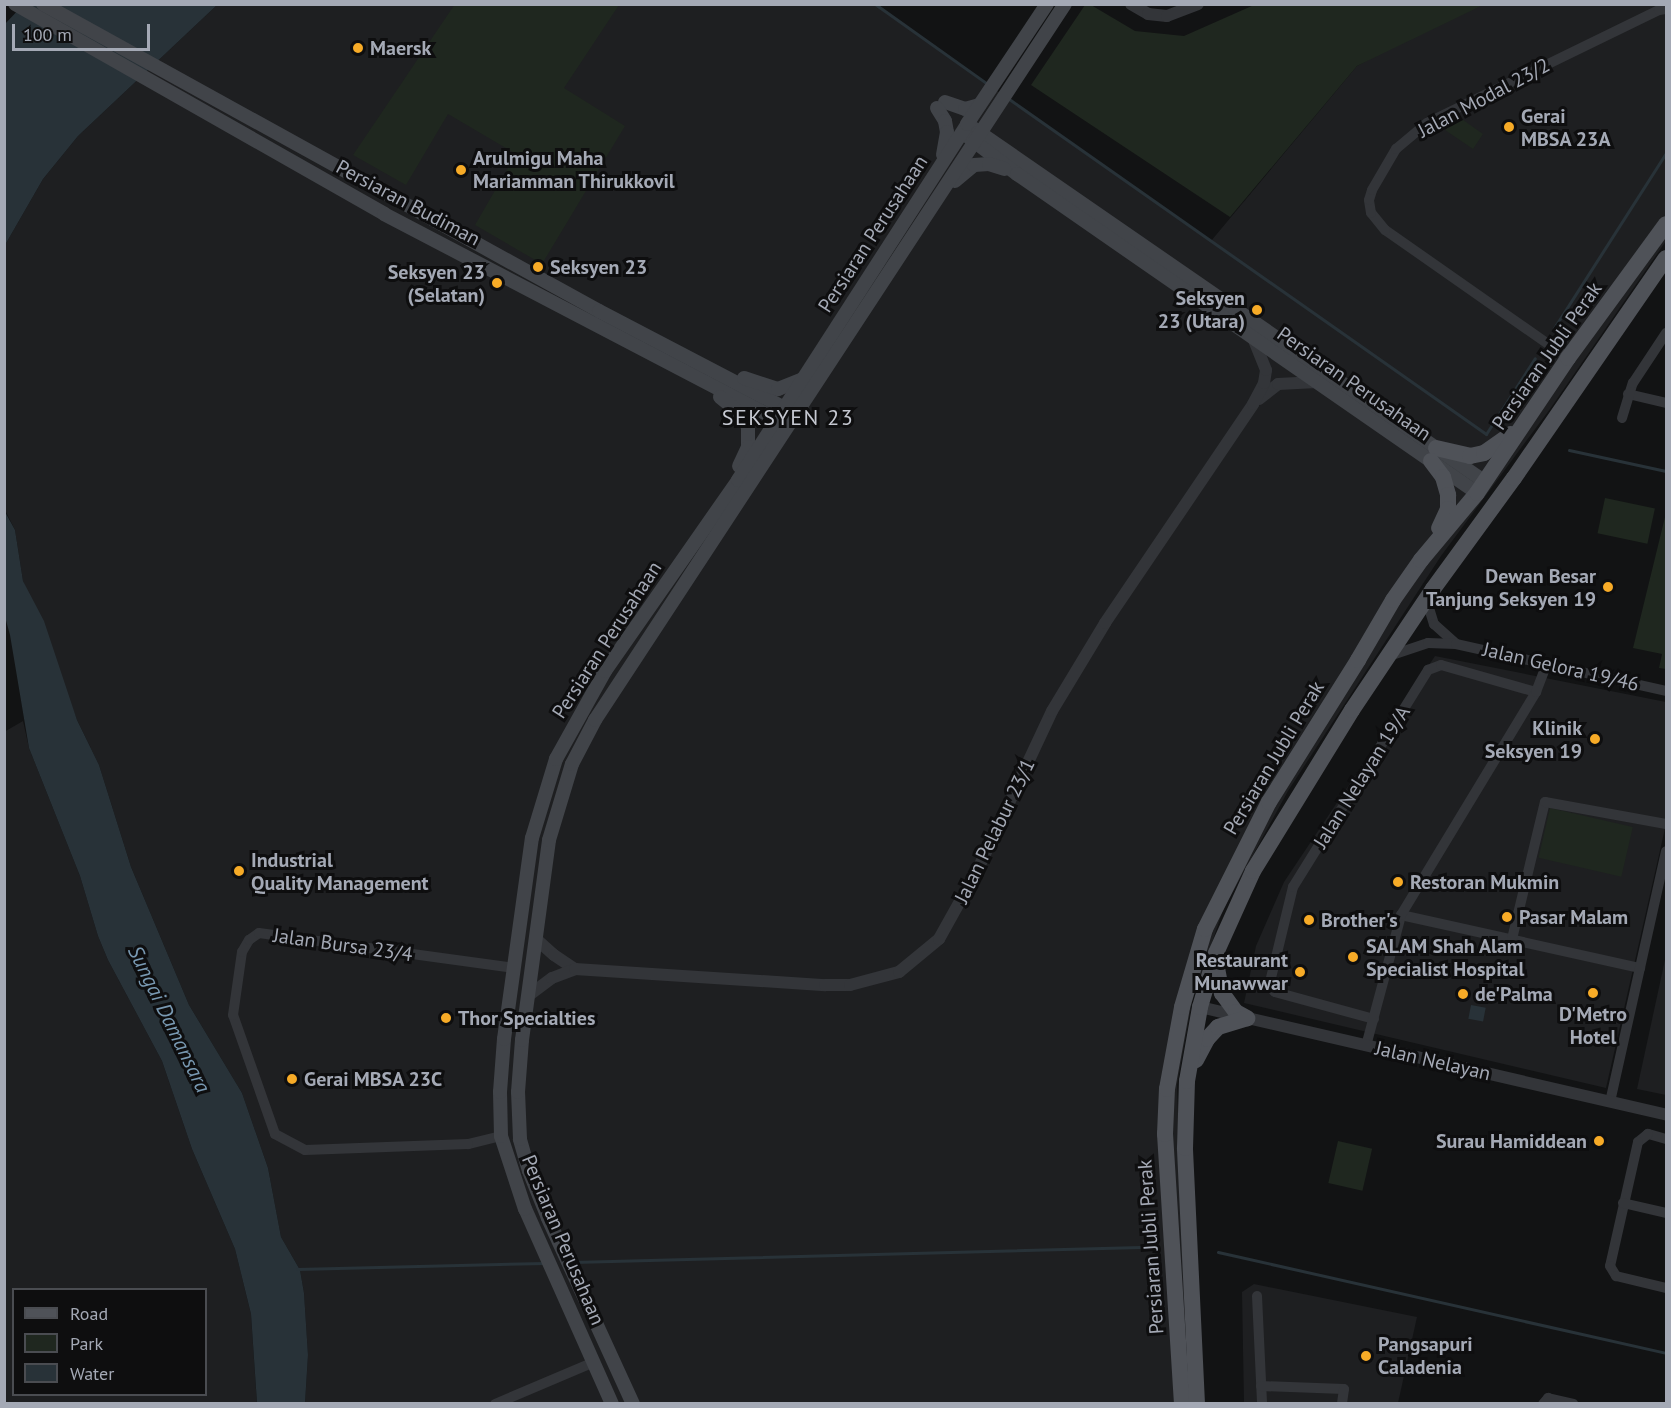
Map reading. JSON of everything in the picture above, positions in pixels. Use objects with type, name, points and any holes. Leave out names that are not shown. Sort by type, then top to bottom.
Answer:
[{"type":"main road","name":"Persiaran Budiman","points":[[15,4],[182,90],[339,166],[599,311],[711,367],[787,417]]},
{"type":"main road","name":"Persiaran Budiman","points":[[43,4],[384,214],[699,379],[787,417]]},
{"type":"main road","name":"Persiaran Perusahaan","points":[[612,1404],[525,1209],[501,1136],[500,1092],[513,968],[531,838],[556,759],[605,671],[738,480],[787,417],[803,380],[964,128],[1047,4]]},
{"type":"main road","name":"Persiaran Perusahaan","points":[[633,1404],[563,1251],[529,1171],[520,1139],[518,1092],[535,938],[549,840],[572,764],[595,720],[787,417],[919,226],[1065,4]]},
{"type":"main road","points":[[942,162],[947,132],[941,105],[965,109],[982,101]]},
{"type":"main road","points":[[998,105],[995,130],[1021,168]]},
{"type":"main road","name":"Persiaran Perusahaan","points":[[964,128],[1484,489]]},
{"type":"main road","points":[[919,226],[958,177],[974,165],[989,164],[1021,168]]},
{"type":"main road","name":"Persiaran Perusahaan","points":[[1021,168],[1253,338],[1317,382],[1434,454]]},
{"type":"main road","name":"Persiaran Jubli Perak","points":[[1182,1404],[1165,1134],[1167,1089],[1178,1026],[1205,929],[1269,802],[1393,600],[1420,560],[1484,489],[1568,358],[1666,224]]},
{"type":"main road","name":"Persiaran Jubli Perak","points":[[1197,1404],[1185,1148],[1187,1081],[1200,1006],[1216,953],[1253,871],[1386,657],[1514,478],[1666,258]]},
{"type":"main road","points":[[1577,386],[1576,372],[1568,358],[1596,358]]},
{"type":"main road","points":[[711,367],[778,389],[803,380]]},
{"type":"main road","points":[[699,379],[741,414],[748,427],[748,447],[740,465],[738,480]]},
{"type":"main road","points":[[1420,560],[1448,509],[1443,477],[1434,454],[1484,453],[1526,421]]},
{"type":"main road","points":[[1487,515],[1484,489],[1514,478]]},
{"type":"main road","points":[[1216,953],[1222,993],[1236,1012],[1247,1018]]},
{"type":"main road","points":[[1178,1026],[1187,1012],[1200,1006]]},
{"type":"main road","points":[[1187,1081],[1202,1046],[1212,1032],[1224,1024],[1247,1018]]},
{"type":"street","points":[[1131,4],[1148,14],[1167,16],[1198,4]]},
{"type":"street","name":"Jalan Modal 23/2","points":[[1568,358],[1385,230],[1371,213],[1369,200],[1372,190],[1396,148],[1427,123],[1659,10],[1666,9]]},
{"type":"street","points":[[1622,418],[1628,394],[1666,333]]},
{"type":"street","name":"Jalan Pelabur 23/1","points":[[528,996],[552,978],[575,969],[825,986],[850,985],[899,972],[939,939],[957,911],[1057,702],[1105,623],[1253,404],[1264,382],[1266,370],[1253,338]]},
{"type":"street","name":"Jalan Pelabur 23/1","points":[[1253,404],[1278,384],[1317,382]]},
{"type":"street","points":[[1628,394],[1666,403]]},
{"type":"street","name":"Jalan Gelora 19/46","points":[[1433,589],[1429,608],[1434,624],[1456,644]]},
{"type":"street","name":"Jalan Gelora 19/46","points":[[1386,657],[1412,646],[1428,643],[1456,644],[1666,691]]},
{"type":"street","points":[[1366,1046],[1401,915],[1536,692],[1547,664]]},
{"type":"street","name":"Jalan Nelayan 19/A","points":[[1374,1019],[1275,992],[1270,982],[1293,887],[1428,670],[1441,665],[1536,692]]},
{"type":"street","points":[[1512,939],[1545,802],[1666,824]]},
{"type":"street","points":[[1610,1102],[1666,851]]},
{"type":"street","points":[[1401,915],[1640,968]]},
{"type":"street","name":"Jalan Bursa 23/4","points":[[501,1136],[468,1144],[305,1150],[275,1134],[233,1015],[242,952],[249,940],[259,933],[513,968]]},
{"type":"street","points":[[535,938],[575,969]]},
{"type":"street","name":"Jalan Nelayan","points":[[1200,1006],[1666,1115]]},
{"type":"street","points":[[1666,1139],[1648,1134],[1638,1142],[1610,1266],[1616,1276],[1666,1288]]},
{"type":"street","points":[[1623,1203],[1666,1212]]},
{"type":"street","points":[[1257,1296],[1262,1404]]},
{"type":"street","points":[[495,1404],[594,1362]]},
{"type":"street","points":[[1261,1386],[1344,1389],[1342,1404]]},
{"type":"street","points":[[1543,1404],[1548,1398],[1573,1404]]},
{"type":"shaded area","points":[[217,5],[875,5],[1211,241],[1357,66],[1403,41],[1482,5],[1666,5],[1666,241],[1550,409],[1441,556],[1288,791],[1223,910],[1192,1002],[1177,1085],[1188,1403],[305,1403],[308,1355],[304,1293],[300,1270],[281,1237],[268,1168],[242,1093],[189,1005],[131,867],[99,765],[77,720],[23,581],[15,530],[5,510],[5,245],[43,179],[78,136]]},
{"type":"shaded area","points":[[1435,656],[1666,702],[1666,824],[1606,1088],[1244,1003],[1256,946],[1284,882]]},
{"type":"shaded area","points":[[23,721],[29,748],[80,876],[98,936],[108,960],[162,1061],[192,1149],[235,1249],[251,1314],[257,1404],[5,1403],[4,732]]},
{"type":"shaded area","points":[[1666,955],[1666,1095],[1637,1089]]},
{"type":"shaded area","points":[[1254,1284],[1417,1317],[1398,1403],[1244,1403],[1242,1292]]},
{"type":"green space","points":[[455,4],[619,5],[564,88],[625,126],[542,264],[475,225],[516,154],[448,114],[406,185],[353,155]]},
{"type":"green space","points":[[1085,5],[1091,5],[1135,31],[1184,36],[1254,5],[1483,5],[1357,66],[1230,217],[1031,85]]},
{"type":"green space","points":[[1459,117],[1483,134],[1473,149],[1445,130]]},
{"type":"green space","points":[[1605,498],[1655,509],[1647,544],[1598,533]]},
{"type":"green space","points":[[1665,517],[1666,669],[1659,668],[1662,654],[1633,648]]},
{"type":"green space","points":[[1550,808],[1633,827],[1621,877],[1539,858]]},
{"type":"green space","points":[[1338,1141],[1372,1149],[1362,1191],[1328,1183]]},
{"type":"water","points":[[23,5],[217,5],[78,136],[43,179],[5,245],[4,25]]},
{"type":"water","name":"Sungai Damansara","points":[[4,510],[15,530],[23,581],[44,621],[77,720],[99,765],[131,867],[189,1005],[242,1093],[268,1168],[281,1237],[300,1270],[304,1293],[308,1355],[305,1403],[257,1403],[251,1314],[235,1249],[192,1149],[162,1061],[108,960],[98,936],[80,876],[29,748],[5,617]]},
{"type":"water","points":[[1471,1005],[1486,1008],[1483,1022],[1468,1019]]},
{"type":"waterway","points":[[875,4],[989,85]]},
{"type":"waterway","points":[[1009,99],[1486,434],[1535,358]]},
{"type":"waterway","points":[[1554,328],[1666,153]]},
{"type":"waterway","points":[[1569,450],[1666,471]]},
{"type":"waterway","points":[[573,1262],[1141,1247]]},
{"type":"waterway","points":[[1218,1252],[1666,1353]]},
{"type":"waterway","points":[[297,1269],[545,1263]]},
{"type":"place","name":"Maersk","points":[[358,48]]},
{"type":"place","name":"Gerai MBSA 23A","points":[[1509,127]]},
{"type":"place","name":"Arulmigu Maha Mariamman Thirukkovil","points":[[461,170]]},
{"type":"place","name":"Seksyen 23","points":[[538,267]]},
{"type":"place","name":"Seksyen 23 (Selatan)","points":[[497,283]]},
{"type":"place","name":"Seksyen 23 (Utara)","points":[[1257,310]]},
{"type":"place","name":"Dewan Besar Tanjung Seksyen 19","points":[[1608,587]]},
{"type":"place","name":"Klinik Seksyen 19","points":[[1595,739]]},
{"type":"place","name":"Industrial Quality Management","points":[[239,871]]},
{"type":"place","name":"Restoran Mukmin","points":[[1398,882]]},
{"type":"place","name":"Pasar Malam","points":[[1507,917]]},
{"type":"place","name":"Brother's","points":[[1309,920]]},
{"type":"place","name":"SALAM Shah Alam Specialist Hospital","points":[[1353,957]]},
{"type":"place","name":"Restaurant Munawwar","points":[[1300,972]]},
{"type":"place","name":"D'Metro Hotel","points":[[1593,993]]},
{"type":"place","name":"de'Palma","points":[[1463,994]]},
{"type":"place","name":"Thor Specialties","points":[[446,1018]]},
{"type":"place","name":"Gerai MBSA 23C","points":[[292,1079]]},
{"type":"place","name":"Surau Hamiddean","points":[[1599,1141]]},
{"type":"place","name":"Pangsapuri Caladenia","points":[[1366,1356]]},
{"type":"district","name":"SEKSYEN 23","points":[[788,418]]}]
